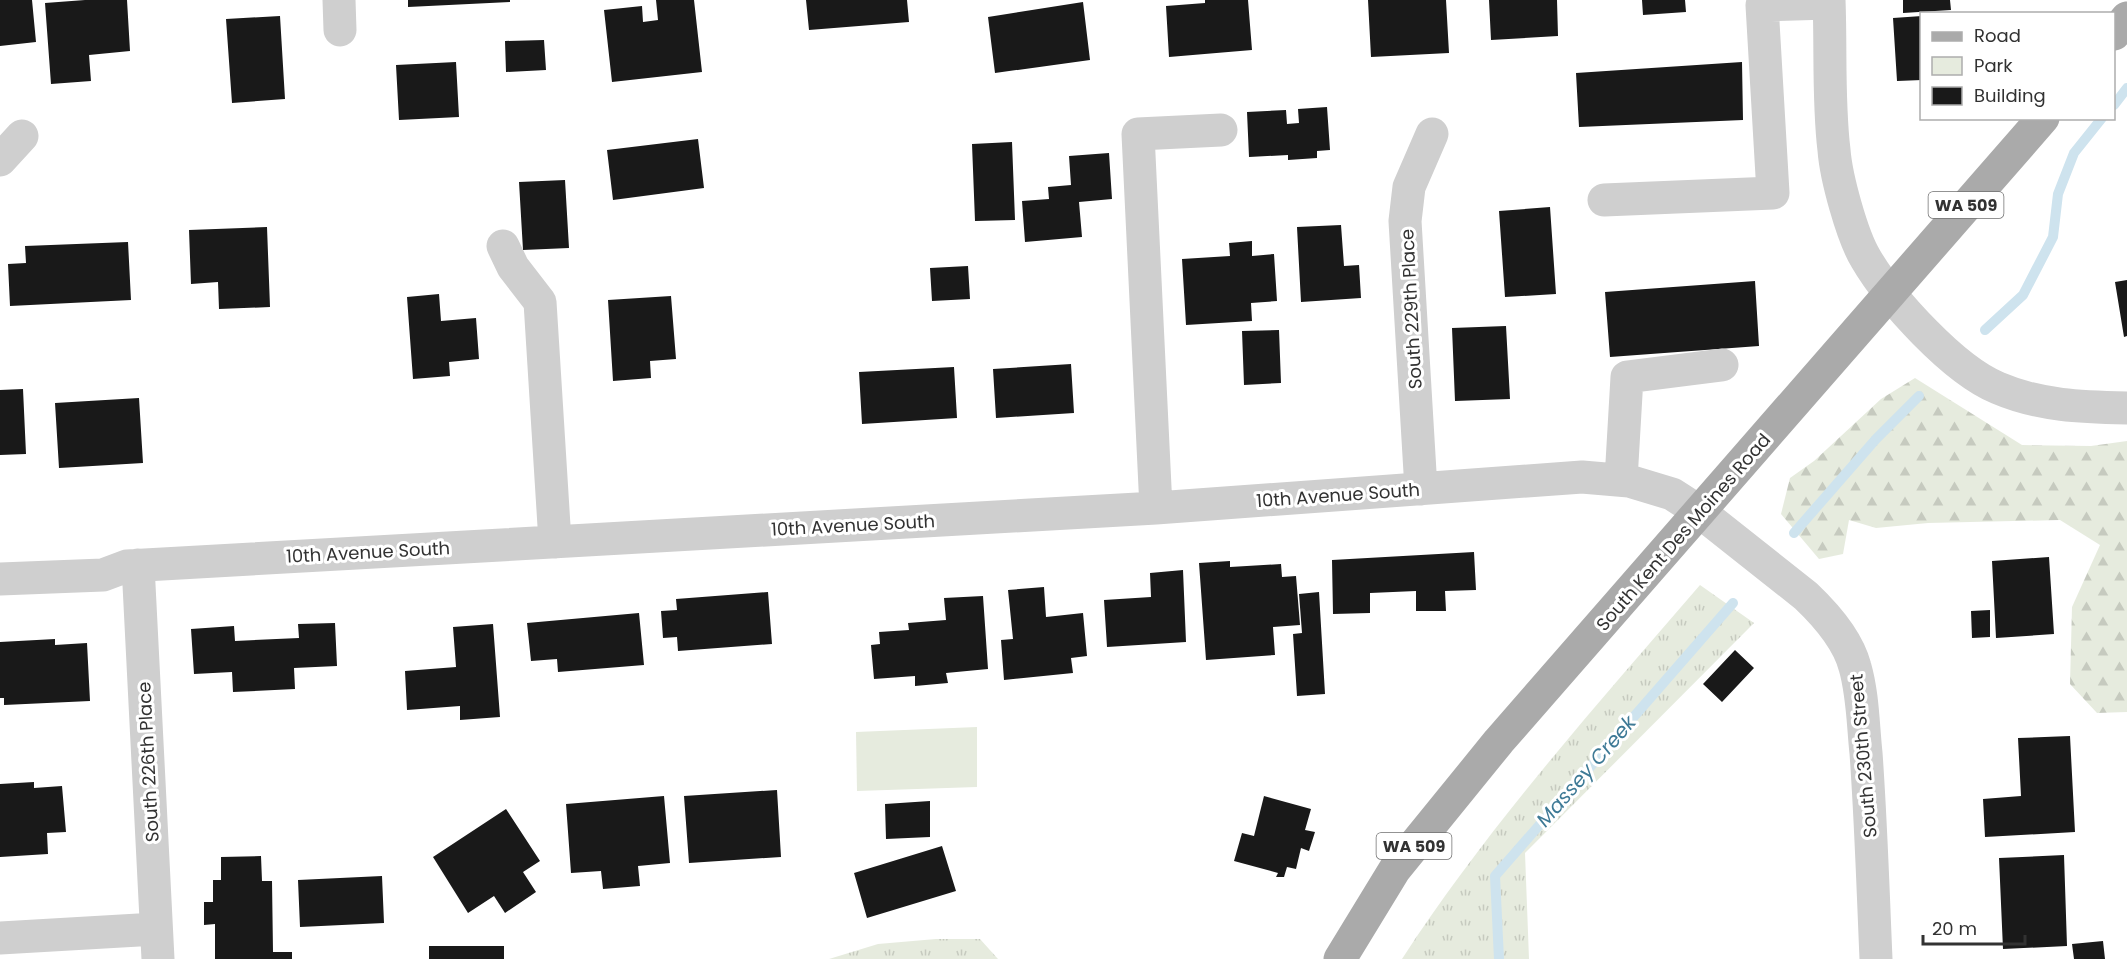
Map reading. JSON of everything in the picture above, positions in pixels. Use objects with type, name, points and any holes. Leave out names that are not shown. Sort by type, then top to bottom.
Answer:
[{"type":"main road","points":[[2115,33],[2127,18]]},
{"type":"main road","name":"South Kent Des Moines Road","points":[[1340,959],[1395,869],[1430,825],[1889,291],[2041,120]]},
{"type":"street","points":[[1604,200],[1773,193],[1762,5],[1829,2],[1834,151],[1846,205],[1865,258],[1889,291],[1939,347],[1968,373],[1996,388],[2032,400],[2058,405],[2127,408]]},
{"type":"street","points":[[1156,508],[1137,134],[1221,130]]},
{"type":"street","name":"South 229th Place","points":[[1421,489],[1405,220],[1409,187],[1432,134]]},
{"type":"street","points":[[0,160],[22,136]]},
{"type":"street","points":[[502,246],[513,267],[540,302],[555,542]]},
{"type":"street","points":[[1621,480],[1627,377],[1722,365]]},
{"type":"street","name":"10th Avenue South","points":[[0,579],[103,575],[127,566],[138,565],[1156,508],[1582,477],[1621,480],[1660,488],[1700,512]]},
{"type":"street","name":"South 230th Street","points":[[1700,512],[1822,611],[1838,633],[1855,665],[1861,699],[1867,774],[1876,959]]},
{"type":"street","name":"South 226th Place","points":[[138,565],[157,944]]},
{"type":"street","points":[[0,938],[157,944]]},
{"type":"green space","points":[[1915,378],[2022,445],[2091,446],[2127,441],[2127,712],[2097,713],[2070,684],[2072,607],[2100,545],[2060,520],[1928,523],[1876,528],[1849,520],[1843,554],[1819,559],[1781,514],[1790,478],[1814,461],[1881,399]]},
{"type":"green space","points":[[1700,585],[1754,623],[1525,853],[1529,959],[1402,959],[1507,814],[1583,721]]},
{"type":"green space","points":[[977,727],[977,787],[857,791],[856,732]]},
{"type":"green space","points":[[936,939],[980,939],[998,959],[829,959],[878,944]]},
{"type":"building","points":[[0,0],[32,0],[36,42],[0,46]]},
{"type":"building","points":[[127,0],[130,51],[89,55],[91,81],[51,84],[45,3]]},
{"type":"building","points":[[408,0],[510,0],[510,2],[408,7]]},
{"type":"building","points":[[656,0],[694,0],[702,72],[612,82],[604,10],[642,6],[643,22],[658,20]]},
{"type":"building","points":[[806,0],[907,0],[909,22],[809,30]]},
{"type":"building","points":[[1205,0],[1248,0],[1252,50],[1169,57],[1166,6],[1205,3]]},
{"type":"building","points":[[1368,0],[1446,0],[1449,53],[1371,57]]},
{"type":"building","points":[[1489,0],[1557,0],[1558,36],[1491,40]]},
{"type":"building","points":[[1642,0],[1685,0],[1686,12],[1643,15]]},
{"type":"building","points":[[1903,0],[1950,0],[1951,10],[1903,13]]},
{"type":"building","points":[[1083,2],[1090,60],[995,73],[988,17]]},
{"type":"building","points":[[280,16],[285,99],[232,103],[226,19]]},
{"type":"building","points":[[1920,16],[1920,80],[1897,81],[1893,18]]},
{"type":"building","points":[[544,40],[546,70],[506,72],[505,41]]},
{"type":"building","points":[[456,62],[459,117],[399,120],[396,65]]},
{"type":"building","points":[[1742,62],[1743,120],[1579,127],[1576,73]]},
{"type":"building","points":[[1327,107],[1330,150],[1317,151],[1317,158],[1288,160],[1288,155],[1249,157],[1247,112],[1286,110],[1287,124],[1299,123],[1298,109]]},
{"type":"building","points":[[698,139],[704,188],[613,200],[607,150]]},
{"type":"building","points":[[1012,142],[1015,220],[975,221],[972,144]]},
{"type":"building","points":[[1109,153],[1112,199],[1079,202],[1082,237],[1025,242],[1022,201],[1049,199],[1048,187],[1071,185],[1069,156]]},
{"type":"building","points":[[565,180],[569,248],[523,250],[519,182]]},
{"type":"building","points":[[1550,207],[1556,294],[1505,297],[1499,211]]},
{"type":"building","points":[[1341,225],[1344,266],[1359,265],[1361,298],[1301,302],[1297,227]]},
{"type":"building","points":[[267,227],[270,307],[219,309],[218,282],[191,284],[189,230]]},
{"type":"building","points":[[1252,241],[1252,256],[1274,254],[1277,301],[1251,303],[1252,321],[1186,325],[1182,259],[1230,256],[1229,243]]},
{"type":"building","points":[[128,242],[131,300],[10,306],[8,264],[26,263],[25,246]]},
{"type":"building","points":[[968,266],[970,299],[932,301],[930,268]]},
{"type":"building","points":[[2127,280],[2127,336],[2124,337],[2115,282]]},
{"type":"building","points":[[1755,281],[1759,346],[1610,357],[1605,292]]},
{"type":"building","points":[[439,294],[441,321],[476,318],[479,359],[449,362],[450,376],[413,379],[407,297]]},
{"type":"building","points":[[671,296],[676,359],[650,361],[651,378],[613,381],[608,300]]},
{"type":"building","points":[[1506,326],[1510,399],[1455,401],[1452,328]]},
{"type":"building","points":[[1279,330],[1281,383],[1244,385],[1242,331]]},
{"type":"building","points":[[1071,364],[1074,413],[996,418],[993,369]]},
{"type":"building","points":[[954,367],[957,418],[862,424],[859,372]]},
{"type":"building","points":[[23,389],[26,454],[0,455],[0,390]]},
{"type":"building","points":[[139,398],[143,463],[59,468],[55,403]]},
{"type":"building","points":[[1474,552],[1476,590],[1445,591],[1446,611],[1416,611],[1416,591],[1370,593],[1370,613],[1333,614],[1332,560]]},
{"type":"building","points":[[2049,557],[2054,634],[1996,638],[1992,561]]},
{"type":"building","points":[[1230,561],[1230,567],[1281,564],[1282,577],[1296,576],[1300,625],[1273,627],[1275,655],[1206,660],[1199,563]]},
{"type":"building","points":[[1183,570],[1186,642],[1107,647],[1104,600],[1151,597],[1150,573]]},
{"type":"building","points":[[1044,587],[1046,617],[1083,613],[1087,656],[1071,658],[1073,673],[1004,680],[1001,640],[1013,639],[1008,590]]},
{"type":"building","points":[[768,592],[772,644],[678,651],[677,637],[663,638],[661,611],[677,610],[676,599]]},
{"type":"building","points":[[1319,592],[1325,694],[1297,696],[1293,634],[1302,633],[1299,594]]},
{"type":"building","points":[[983,596],[988,669],[946,673],[948,683],[915,686],[915,676],[874,679],[871,645],[880,644],[879,632],[909,630],[908,623],[946,620],[944,598]]},
{"type":"building","points":[[1990,610],[1990,637],[1972,638],[1971,611]]},
{"type":"building","points":[[639,613],[644,665],[558,672],[557,659],[531,661],[527,623]]},
{"type":"building","points":[[335,623],[337,666],[294,668],[295,689],[233,692],[232,672],[194,674],[191,629],[234,626],[235,641],[299,638],[298,624]]},
{"type":"building","points":[[493,624],[500,717],[460,720],[460,706],[407,710],[405,671],[456,667],[453,627]]},
{"type":"building","points":[[55,639],[55,645],[87,643],[90,701],[4,705],[4,698],[0,698],[0,642]]},
{"type":"building","points":[[1735,650],[1754,668],[1722,702],[1703,684]]},
{"type":"building","points":[[2070,736],[2075,832],[1985,837],[1983,799],[2021,796],[2018,738]]},
{"type":"building","points":[[34,782],[34,788],[62,786],[66,832],[47,833],[48,854],[0,857],[0,784]]},
{"type":"building","points":[[777,790],[781,857],[689,863],[684,796]]},
{"type":"building","points":[[664,796],[670,863],[638,866],[640,886],[603,889],[601,871],[571,873],[566,804]]},
{"type":"building","points":[[1264,796],[1311,809],[1305,830],[1315,832],[1309,851],[1301,848],[1296,869],[1287,867],[1284,877],[1276,877],[1278,873],[1234,861],[1242,833],[1254,836]]},
{"type":"building","points":[[930,801],[930,837],[886,839],[885,804]]},
{"type":"building","points":[[506,809],[540,861],[523,872],[536,892],[505,913],[494,896],[468,913],[433,857]]},
{"type":"building","points":[[942,846],[956,891],[867,918],[854,873]]},
{"type":"building","points":[[2064,855],[2067,946],[2003,949],[1999,858]]},
{"type":"building","points":[[261,856],[262,881],[272,881],[273,952],[292,952],[292,959],[215,959],[215,924],[204,925],[204,902],[213,902],[213,880],[221,880],[221,857]]},
{"type":"building","points":[[382,876],[384,923],[300,927],[298,880]]},
{"type":"building","points":[[2103,941],[2105,959],[2074,959],[2072,944]]},
{"type":"building","points":[[429,946],[504,946],[504,959],[429,959]]},
{"type":"waterway","name":"Massey Creek","points":[[2115,104],[2127,88]]},
{"type":"waterway","name":"Massey Creek","points":[[1985,330],[2023,295],[2053,237],[2058,194],[2074,153],[2100,120]]},
{"type":"waterway","name":"Massey Creek","points":[[1794,533],[1876,439],[1919,396]]},
{"type":"waterway","name":"Massey Creek","points":[[1499,959],[1495,876],[1733,603]]}]
